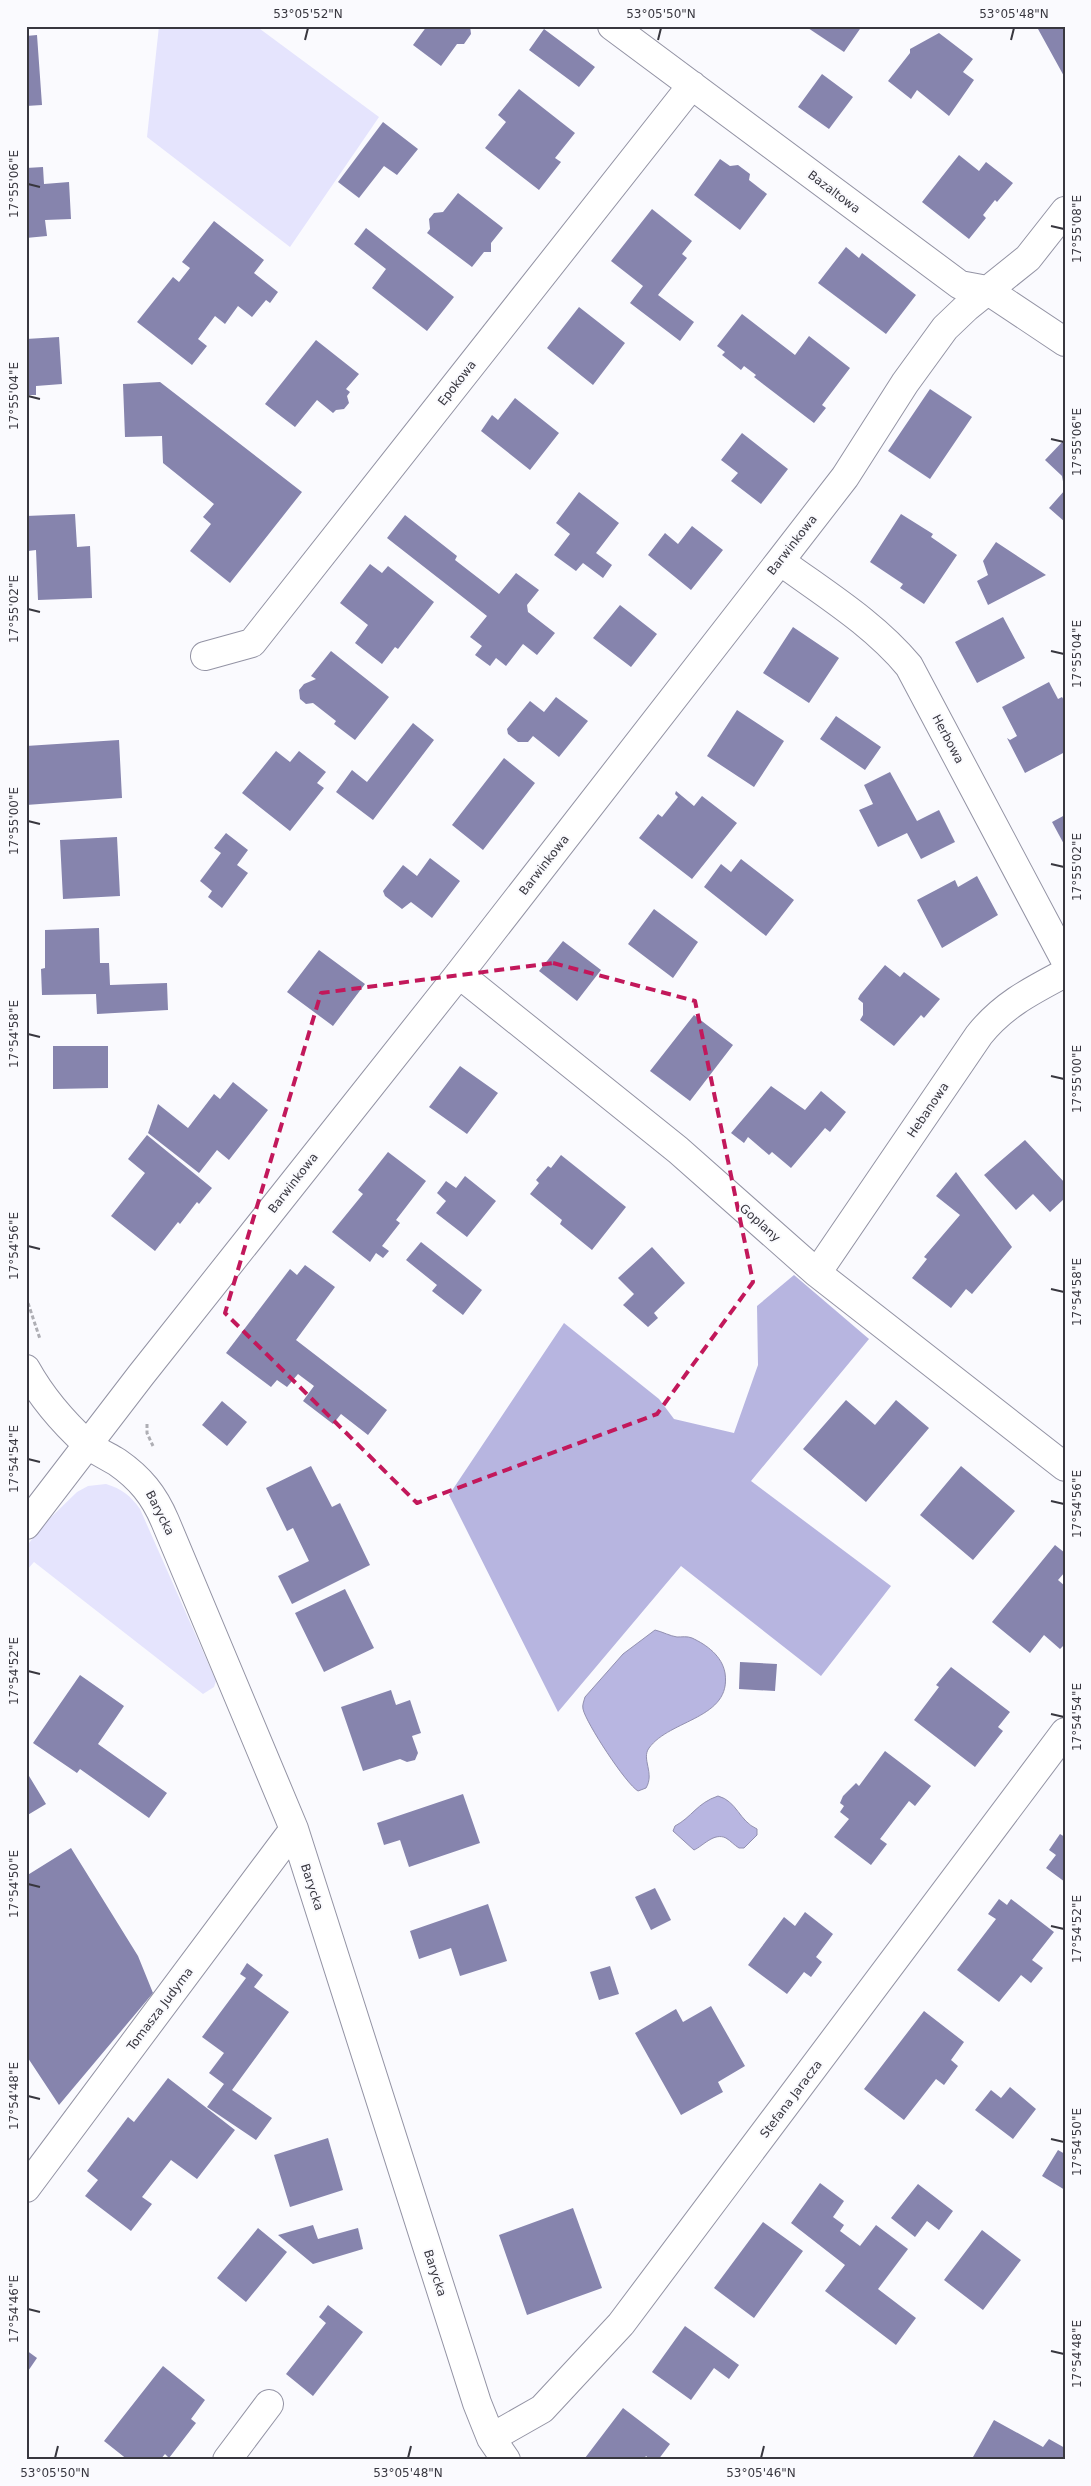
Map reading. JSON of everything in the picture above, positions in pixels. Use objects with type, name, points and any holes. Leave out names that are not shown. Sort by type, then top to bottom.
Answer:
[{"type":"street","name":"Bazaltowa","points":[[612,26],[960,285],[987,290],[1065,342]]},
{"type":"street","name":"Epokowa","points":[[205,656],[252,643],[692,85]]},
{"type":"street","name":"Barwinkowa","points":[[26,1525],[780,562],[845,477],[905,383],[945,328],[987,290],[1028,258],[1065,211]]},
{"type":"street","name":"Herbowa","points":[[780,562],[868,625],[892,645],[909,666],[1065,960]]},
{"type":"street","name":"Hebanowa","points":[[817,1273],[994,1017],[1027,994],[1065,973]]},
{"type":"street","name":"Goplany","points":[[459,974],[678,1150],[817,1273],[1065,1467]]},
{"type":"street","name":"Barycka","points":[[26,1368],[34,1383],[88,1445],[117,1462],[138,1479],[156,1500],[294,1829],[460,2353],[477,2403],[498,2449]]},
{"type":"street","name":"Stefana Jaracza","points":[[498,2449],[542,2409],[622,2324],[1065,1732]]},
{"type":"street","name":"Tomasza Judyma","points":[[26,2188],[294,1829]]},
{"type":"street","points":[[227,2460],[268,2404]]},
{"type":"path","points":[[26,1297],[43,1347]]},
{"type":"highlighted area","points":[[553,963],[695,1001],[753,1282],[657,1414],[417,1503],[225,1313],[321,993]]},
{"type":"shaded area","points":[[159,26],[256,26],[379,117],[290,247],[147,137]]},
{"type":"shaded area","points":[[794,1275],[869,1339],[751,1481],[891,1586],[821,1676],[681,1566],[558,1712],[449,1495],[564,1323],[659,1399],[674,1419],[734,1433],[758,1365],[757,1306]]},
{"type":"shaded area","points":[[106,1484],[125,1493],[140,1509],[216,1681],[214,1687],[203,1694],[34,1562],[26,1571],[26,1547],[43,1525],[77,1492],[88,1486]]},
{"type":"shaded area","points":[[655,1630],[677,1637],[692,1638],[708,1648],[721,1661],[725,1673],[725,1688],[719,1700],[710,1709],[659,1738],[649,1748],[646,1757],[649,1772],[648,1782],[646,1788],[638,1791],[607,1753],[591,1727],[583,1706],[585,1697],[623,1654]]},
{"type":"shaded area","points":[[718,1796],[730,1802],[746,1821],[757,1829],[757,1835],[744,1848],[739,1848],[726,1838],[717,1837],[694,1850],[673,1831],[675,1826],[705,1802]]},
{"type":"building","points":[[427,26],[470,26],[471,34],[464,44],[457,44],[441,66],[413,45]]},
{"type":"building","points":[[805,26],[862,26],[844,52]]},
{"type":"building","points":[[1042,26],[1065,26],[1065,78],[1038,29]]},
{"type":"building","points":[[544,29],[595,67],[579,87],[529,50]]},
{"type":"building","points":[[939,33],[973,59],[963,72],[974,80],[949,116],[917,90],[911,99],[888,81],[910,53],[910,49]]},
{"type":"building","points":[[37,35],[42,105],[26,106],[26,36]]},
{"type":"building","points":[[822,74],[853,97],[829,129],[798,107]]},
{"type":"building","points":[[519,89],[575,133],[555,158],[561,162],[539,190],[485,148],[506,122],[498,115]]},
{"type":"building","points":[[383,122],[418,149],[397,175],[384,166],[359,198],[338,182]]},
{"type":"building","points":[[959,155],[979,171],[986,162],[1013,183],[997,202],[995,200],[983,215],[986,218],[969,239],[922,202]]},
{"type":"building","points":[[720,159],[730,166],[738,165],[750,174],[749,180],[767,194],[740,230],[694,195]]},
{"type":"building","points":[[43,167],[44,184],[69,182],[71,219],[45,220],[47,236],[26,238],[26,168]]},
{"type":"building","points":[[458,193],[503,228],[491,243],[491,252],[484,252],[472,267],[427,233],[430,229],[429,219],[434,213],[443,212]]},
{"type":"building","points":[[652,209],[692,241],[682,254],[687,258],[658,295],[694,322],[680,341],[630,303],[643,286],[611,261]]},
{"type":"building","points":[[214,221],[264,260],[254,273],[278,292],[270,303],[266,300],[252,317],[238,306],[225,324],[215,316],[198,339],[207,346],[192,365],[137,322],[173,277],[179,282],[190,268],[182,262]]},
{"type":"building","points":[[366,228],[454,297],[427,331],[372,288],[386,269],[354,244]]},
{"type":"building","points":[[846,247],[859,258],[862,253],[916,295],[886,334],[818,283]]},
{"type":"building","points":[[579,307],[625,343],[593,385],[547,348]]},
{"type":"building","points":[[742,314],[795,355],[809,336],[850,368],[822,405],[826,408],[814,423],[754,377],[756,375],[744,366],[741,370],[722,355],[725,352],[717,346]]},
{"type":"building","points":[[59,337],[62,384],[36,386],[36,395],[26,395],[26,339]]},
{"type":"building","points":[[316,340],[359,374],[346,389],[350,392],[347,396],[349,403],[344,409],[336,410],[333,413],[317,400],[295,427],[265,404]]},
{"type":"building","points":[[160,382],[302,492],[230,583],[190,551],[211,524],[203,517],[214,504],[163,463],[162,436],[125,437],[123,384]]},
{"type":"building","points":[[930,389],[972,417],[930,479],[888,451]]},
{"type":"building","points":[[515,398],[559,433],[530,470],[481,431],[492,415],[498,420]]},
{"type":"building","points":[[742,433],[788,469],[761,504],[731,481],[738,473],[721,460]]},
{"type":"building","points":[[1065,439],[1064,487],[1062,476],[1045,460]]},
{"type":"building","points":[[1065,490],[1065,522],[1049,508]]},
{"type":"building","points":[[579,492],[619,523],[596,553],[612,565],[603,578],[583,563],[576,571],[554,555],[570,534],[556,523]]},
{"type":"building","points":[[75,514],[77,547],[90,546],[92,598],[38,600],[36,550],[28,551],[26,516]]},
{"type":"building","points":[[901,514],[933,534],[931,537],[957,555],[924,604],[900,588],[903,584],[870,562]]},
{"type":"building","points":[[405,515],[457,556],[455,560],[499,594],[516,573],[539,590],[527,605],[528,612],[555,633],[537,655],[523,644],[506,666],[496,658],[490,666],[475,655],[482,646],[470,637],[487,616],[387,538]]},
{"type":"building","points":[[692,526],[723,550],[691,590],[648,555],[665,533],[678,544]]},
{"type":"building","points":[[996,542],[1046,575],[988,605],[977,581],[988,575],[983,561]]},
{"type":"building","points":[[370,564],[382,573],[388,566],[434,602],[398,649],[395,647],[382,664],[355,643],[368,625],[340,603]]},
{"type":"building","points":[[620,605],[657,634],[631,667],[593,638]]},
{"type":"building","points":[[1003,617],[1025,658],[977,683],[955,642]]},
{"type":"building","points":[[793,627],[839,658],[809,703],[763,673]]},
{"type":"building","points":[[331,651],[389,697],[355,740],[334,724],[336,721],[313,703],[306,704],[300,699],[299,690],[304,684],[316,679],[311,676]]},
{"type":"building","points":[[1049,682],[1058,699],[1062,697],[1065,702],[1065,752],[1025,773],[1007,738],[1010,740],[1017,736],[1002,707]]},
{"type":"building","points":[[556,697],[588,721],[559,757],[533,736],[528,742],[518,742],[508,734],[507,729],[530,701],[544,712]]},
{"type":"building","points":[[737,710],[784,741],[754,787],[707,756]]},
{"type":"building","points":[[836,716],[881,747],[865,770],[820,739]]},
{"type":"building","points":[[413,723],[434,740],[373,820],[336,792],[352,770],[367,782]]},
{"type":"building","points":[[119,740],[122,798],[26,805],[26,746]]},
{"type":"building","points":[[276,751],[290,762],[299,751],[326,772],[317,783],[324,788],[290,831],[242,793]]},
{"type":"building","points":[[504,758],[535,783],[483,850],[452,825]]},
{"type":"building","points":[[890,772],[917,821],[939,810],[955,842],[921,859],[907,833],[878,847],[859,810],[873,804],[864,785]]},
{"type":"building","points":[[676,791],[694,806],[702,796],[737,823],[692,879],[639,838],[658,814],[662,817],[678,797],[675,794]]},
{"type":"building","points":[[1065,815],[1065,846],[1052,822]]},
{"type":"building","points":[[226,833],[248,850],[237,865],[248,873],[222,908],[208,897],[212,891],[200,881],[221,853],[214,848]]},
{"type":"building","points":[[117,837],[120,896],[63,899],[60,840]]},
{"type":"building","points":[[430,858],[460,881],[432,918],[411,902],[402,909],[385,896],[383,891],[403,865],[417,876]]},
{"type":"building","points":[[741,859],[794,900],[766,936],[704,887],[721,864],[731,872]]},
{"type":"building","points":[[977,876],[998,915],[942,948],[917,900],[955,880],[958,887]]},
{"type":"building","points":[[654,909],[698,942],[673,978],[628,944]]},
{"type":"building","points":[[99,928],[100,963],[109,963],[110,985],[167,983],[168,1010],[97,1014],[96,994],[42,995],[41,969],[45,968],[45,930]]},
{"type":"building","points":[[563,941],[601,970],[577,1001],[539,971]]},
{"type":"building","points":[[319,950],[365,984],[333,1026],[287,992]]},
{"type":"building","points":[[885,965],[900,977],[904,972],[940,999],[924,1018],[921,1015],[894,1046],[860,1020],[863,1015],[863,1003],[858,999]]},
{"type":"building","points":[[694,1015],[733,1045],[690,1101],[650,1071]]},
{"type":"building","points":[[53,1046],[108,1046],[108,1088],[53,1089]]},
{"type":"building","points":[[460,1066],[498,1093],[467,1134],[429,1107]]},
{"type":"building","points":[[233,1082],[268,1110],[229,1160],[217,1150],[199,1173],[148,1133],[158,1104],[188,1128],[214,1094],[220,1099]]},
{"type":"building","points":[[771,1086],[805,1110],[821,1091],[846,1112],[830,1132],[825,1128],[791,1168],[772,1152],[769,1155],[748,1137],[744,1143],[731,1133]]},
{"type":"building","points":[[147,1135],[212,1188],[199,1204],[197,1202],[180,1224],[178,1222],[155,1251],[111,1216],[145,1173],[128,1159]]},
{"type":"building","points":[[1025,1140],[1065,1183],[1065,1198],[1050,1212],[1033,1194],[1016,1210],[984,1175]]},
{"type":"building","points":[[388,1152],[426,1181],[396,1220],[400,1223],[382,1246],[389,1251],[383,1258],[376,1253],[370,1262],[332,1232],[363,1194],[358,1190]]},
{"type":"building","points":[[561,1155],[626,1207],[592,1250],[560,1224],[562,1220],[530,1194],[539,1183],[536,1180],[548,1166],[551,1168]]},
{"type":"building","points":[[956,1172],[1012,1247],[972,1294],[966,1289],[951,1308],[912,1278],[927,1259],[924,1257],[960,1215],[936,1196]]},
{"type":"building","points":[[465,1176],[496,1201],[467,1237],[436,1213],[446,1201],[437,1193],[446,1181],[456,1188]]},
{"type":"building","points":[[421,1242],[482,1290],[463,1315],[432,1291],[437,1285],[406,1260]]},
{"type":"building","points":[[652,1247],[685,1283],[654,1313],[658,1318],[648,1327],[623,1305],[634,1294],[618,1278]]},
{"type":"building","points":[[305,1265],[335,1287],[296,1340],[387,1410],[368,1435],[341,1414],[333,1424],[303,1401],[314,1386],[298,1374],[287,1387],[277,1380],[271,1387],[226,1353],[290,1269],[297,1275]]},
{"type":"building","points":[[846,1400],[875,1425],[896,1400],[929,1428],[866,1502],[803,1449]]},
{"type":"building","points":[[222,1401],[247,1422],[227,1446],[202,1425]]},
{"type":"building","points":[[311,1466],[332,1507],[340,1503],[370,1565],[292,1604],[278,1576],[309,1561],[293,1528],[287,1531],[266,1488]]},
{"type":"building","points":[[961,1466],[1015,1511],[973,1560],[920,1515]]},
{"type":"building","points":[[1055,1545],[1065,1553],[1065,1572],[1058,1580],[1065,1586],[1065,1644],[1060,1649],[1044,1635],[1030,1653],[992,1622]]},
{"type":"building","points":[[345,1589],[374,1648],[324,1672],[295,1613]]},
{"type":"building","points":[[740,1662],[777,1664],[775,1691],[739,1689]]},
{"type":"building","points":[[951,1667],[1010,1712],[998,1727],[1003,1731],[975,1767],[914,1720],[939,1687],[936,1685]]},
{"type":"building","points":[[80,1675],[124,1706],[98,1744],[167,1793],[149,1818],[80,1769],[77,1773],[33,1743]]},
{"type":"building","points":[[391,1690],[396,1705],[410,1700],[421,1733],[412,1736],[418,1753],[415,1760],[407,1762],[400,1759],[363,1771],[341,1707]]},
{"type":"building","points":[[885,1751],[931,1786],[915,1806],[909,1801],[880,1839],[887,1844],[871,1865],[834,1837],[849,1819],[840,1812],[844,1806],[840,1803],[843,1796],[856,1783],[859,1786]]},
{"type":"building","points":[[26,1771],[46,1804],[26,1816]]},
{"type":"building","points":[[463,1794],[480,1843],[409,1867],[400,1840],[384,1845],[377,1823]]},
{"type":"building","points":[[1060,1834],[1065,1837],[1065,1882],[1046,1868],[1056,1855],[1049,1850]]},
{"type":"building","points":[[71,1848],[138,1956],[153,1993],[59,2105],[26,2055],[26,1876]]},
{"type":"building","points":[[655,1888],[671,1920],[651,1930],[635,1897]]},
{"type":"building","points":[[999,1899],[1007,1905],[1011,1899],[1054,1932],[1032,1960],[1043,1968],[1031,1983],[1021,1975],[999,2002],[957,1970],[996,1919],[988,1914]]},
{"type":"building","points":[[488,1904],[507,1961],[460,1976],[451,1948],[419,1959],[410,1931]]},
{"type":"building","points":[[805,1912],[833,1934],[816,1957],[822,1962],[811,1977],[804,1972],[787,1994],[748,1965],[784,1917],[795,1926]]},
{"type":"building","points":[[247,1963],[263,1975],[254,1987],[289,2012],[232,2090],[272,2118],[256,2140],[207,2107],[224,2084],[209,2073],[224,2053],[202,2037],[246,1978],[240,1974]]},
{"type":"building","points":[[610,1966],[619,1994],[599,2000],[590,1972]]},
{"type":"building","points":[[711,2006],[745,2066],[718,2082],[723,2092],[681,2115],[635,2033],[676,2009],[683,2022]]},
{"type":"building","points":[[924,2011],[964,2042],[951,2060],[958,2066],[944,2085],[936,2079],[904,2120],[864,2089]]},
{"type":"building","points":[[168,2078],[235,2130],[197,2179],[171,2160],[142,2197],[152,2204],[131,2231],[85,2196],[98,2180],[87,2171],[128,2117],[134,2122]]},
{"type":"building","points":[[1010,2087],[1036,2109],[1013,2139],[975,2110],[991,2090],[1001,2098]]},
{"type":"building","points":[[328,2138],[343,2190],[290,2207],[274,2155]]},
{"type":"building","points":[[1058,2150],[1065,2154],[1065,2190],[1042,2176]]},
{"type":"building","points":[[820,2183],[844,2201],[833,2217],[844,2225],[840,2231],[860,2246],[876,2225],[908,2249],[878,2289],[916,2318],[896,2345],[825,2291],[845,2265],[791,2223]]},
{"type":"building","points":[[918,2184],[953,2211],[939,2230],[927,2221],[915,2237],[891,2218]]},
{"type":"building","points":[[573,2208],[602,2288],[527,2315],[499,2235]]},
{"type":"building","points":[[763,2222],[803,2251],[754,2318],[714,2288]]},
{"type":"building","points":[[313,2225],[318,2239],[358,2228],[363,2249],[313,2264],[278,2235]]},
{"type":"building","points":[[258,2228],[287,2252],[246,2302],[217,2278]]},
{"type":"building","points":[[982,2230],[1021,2260],[983,2310],[944,2280]]},
{"type":"building","points":[[328,2305],[363,2332],[313,2396],[286,2374],[326,2323],[319,2317]]},
{"type":"building","points":[[685,2326],[739,2365],[729,2379],[714,2368],[691,2400],[652,2372]]},
{"type":"building","points":[[26,2350],[37,2358],[26,2374]]},
{"type":"building","points":[[163,2366],[205,2400],[191,2419],[196,2423],[169,2458],[165,2454],[160,2460],[128,2460],[104,2441]]},
{"type":"building","points":[[623,2408],[670,2444],[658,2460],[651,2460],[646,2456],[643,2460],[587,2460],[585,2458]]},
{"type":"building","points":[[994,2420],[1043,2447],[1049,2439],[1065,2448],[1065,2460],[978,2460],[973,2457]]}]
